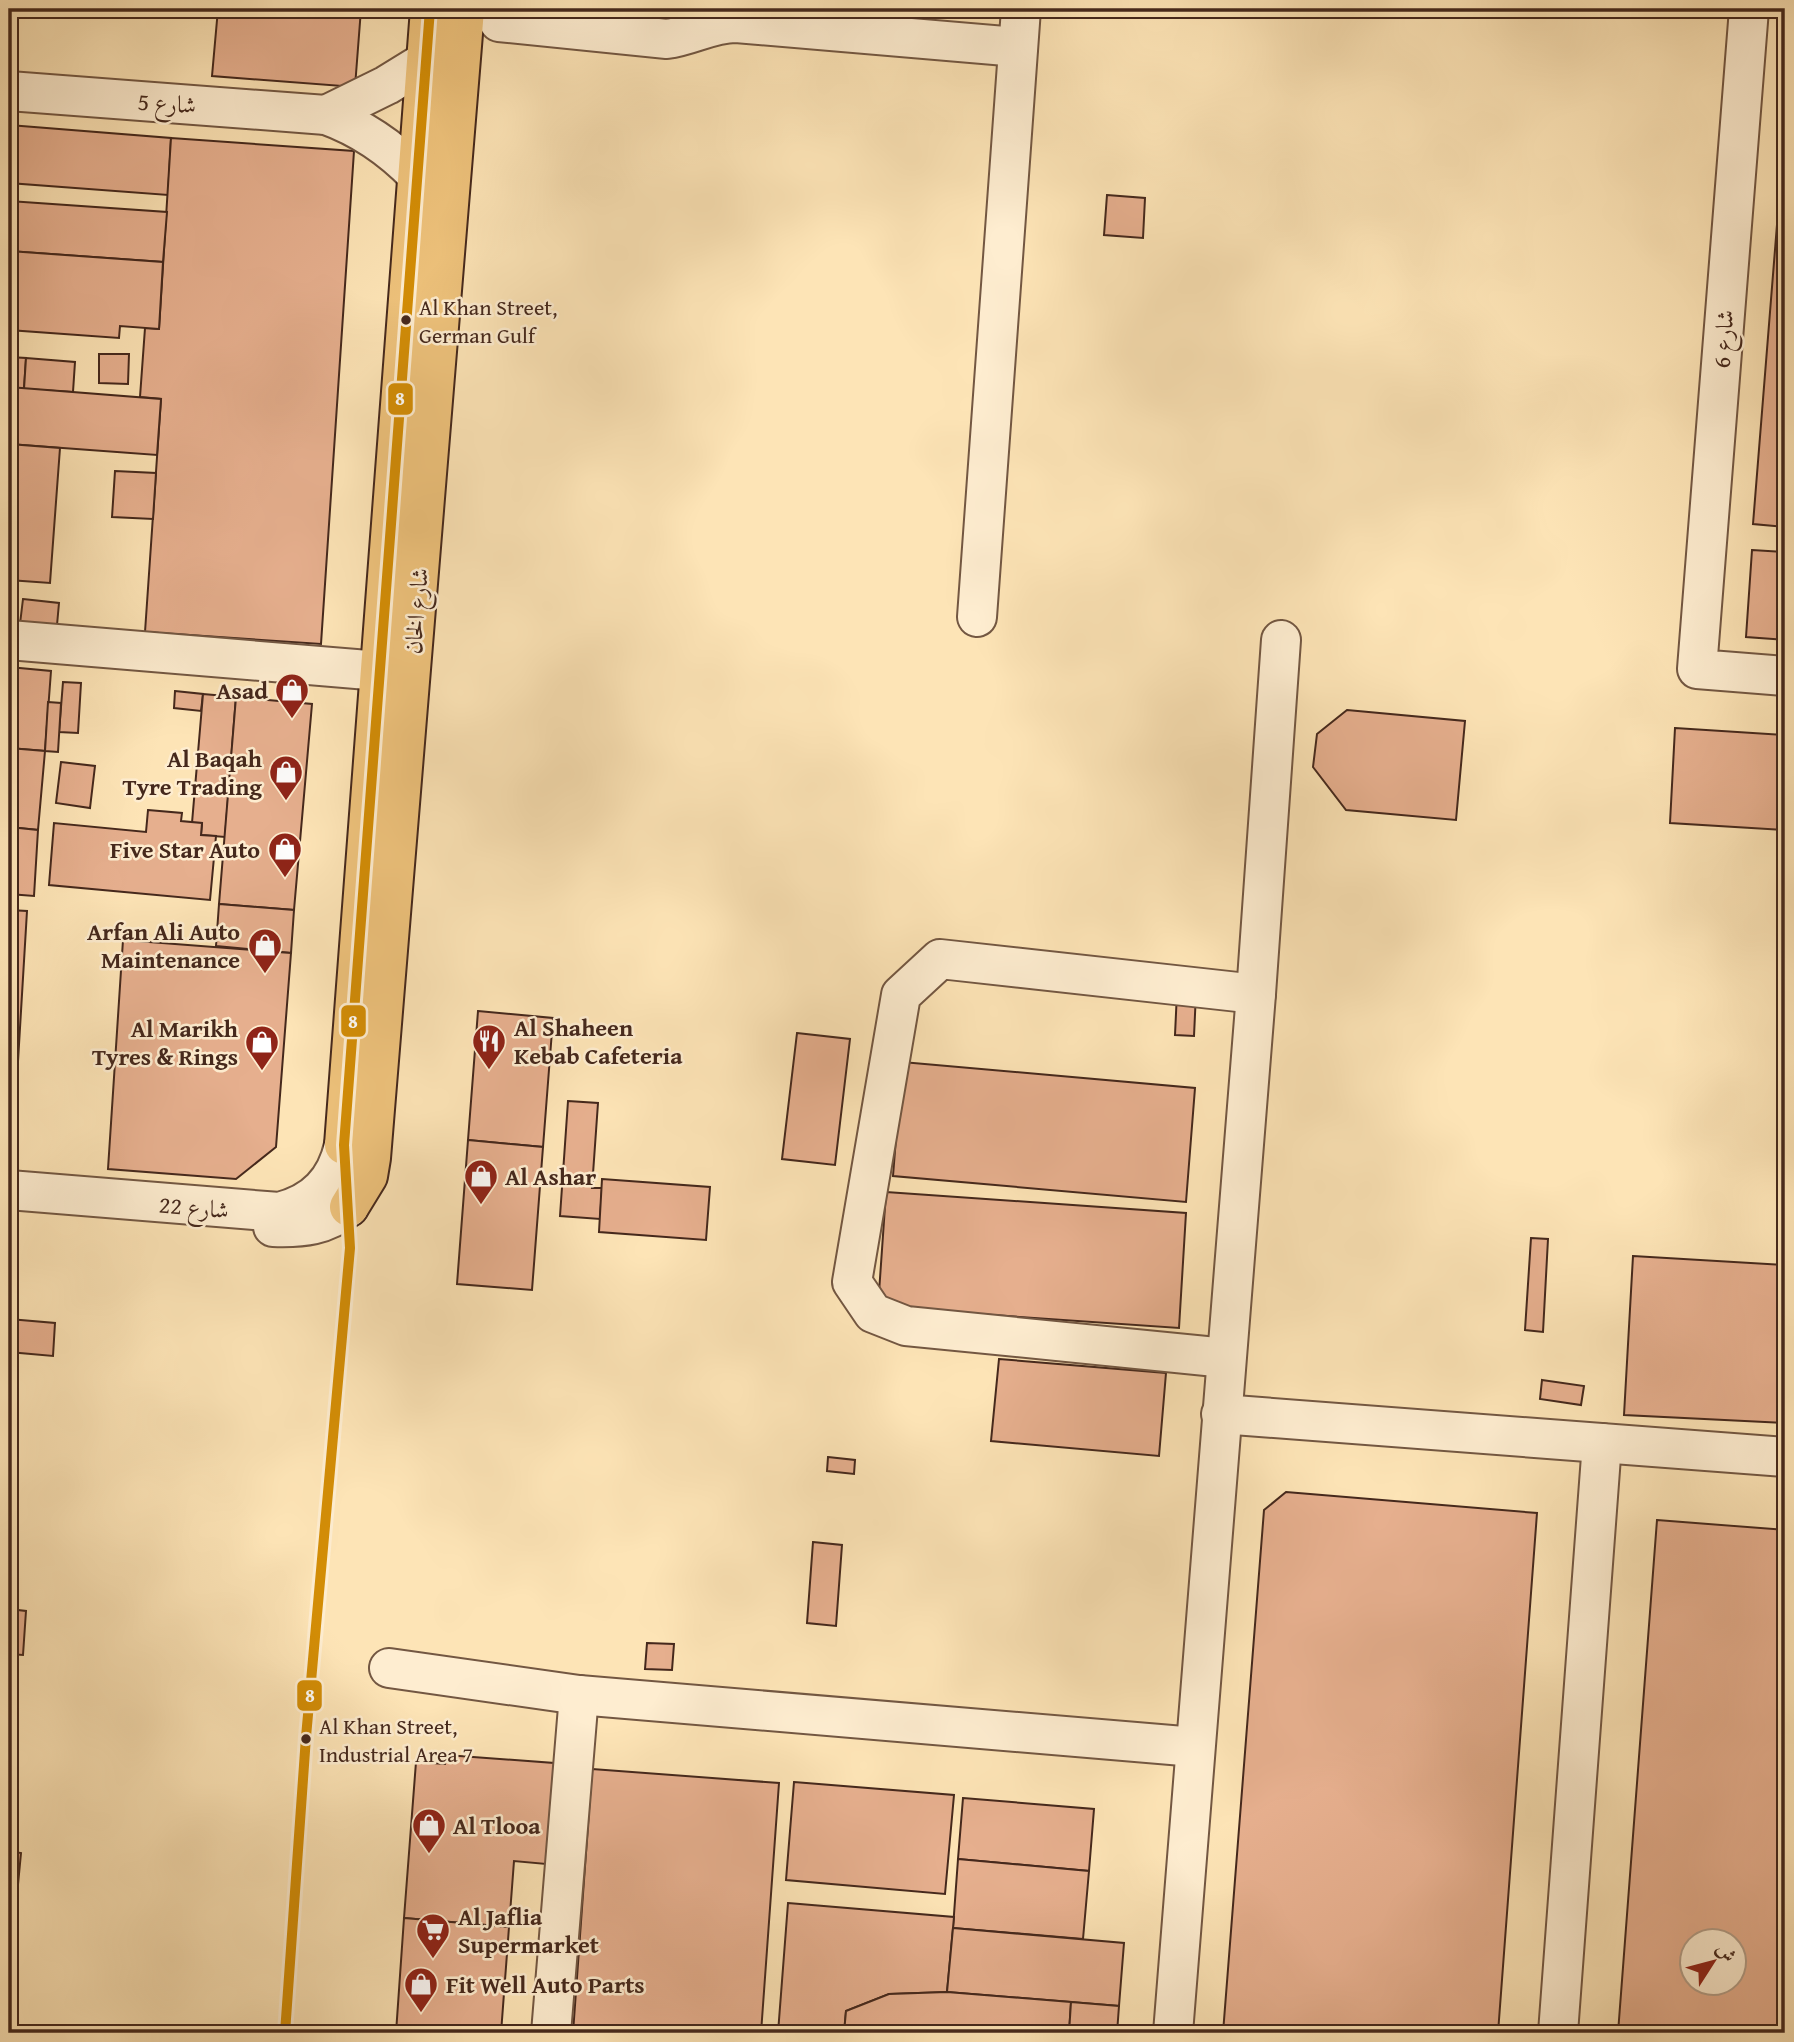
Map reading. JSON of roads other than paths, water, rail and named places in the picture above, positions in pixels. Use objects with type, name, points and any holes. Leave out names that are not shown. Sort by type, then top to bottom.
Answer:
[{"type":"main road","name":"شارع الخان","points":[[344,1145],[430,9]]},
{"type":"main road","name":"شارع الخان","points":[[349,1207],[368,1176],[371,1158],[482,15]]},
{"type":"street","points":[[976,617],[1021,9]]},
{"type":"street","name":"شارع 6","points":[[1749,9],[1697,670],[1785,676]]},
{"type":"street","points":[[482,15],[667,39],[691,35],[719,24],[736,23],[1018,47]]},
{"type":"street","points":[[326,115],[387,85],[426,61]]},
{"type":"street","name":"شارع 5","points":[[9,91],[326,115],[346,122],[384,144],[417,174]]},
{"type":"street","points":[[9,640],[380,671]]},
{"type":"street","points":[[1173,2033],[1256,994],[1281,640]]},
{"type":"street","points":[[1226,1358],[906,1326],[873,1313],[852,1282],[901,995],[940,959],[1256,994]]},
{"type":"street","name":"شارع 22","points":[[9,1190],[279,1212],[295,1208],[323,1190],[333,1177],[344,1145]]},
{"type":"street","name":"شارع 22","points":[[9,1211],[300,1228],[318,1225],[349,1207]]},
{"type":"street","points":[[1221,1414],[1785,1457]]},
{"type":"street","points":[[1558,2033],[1602,1443]]},
{"type":"street","points":[[389,1668],[579,1696],[1195,1747]]},
{"type":"street","points":[[551,2033],[579,1696]]},
{"type":"place","name":"Al Khan Street, German Gulf","points":[[406,320]]},
{"type":"place","name":"Asad","points":[[292,720]]},
{"type":"place","name":"Al Baqah Tyre Trading","points":[[286,802]]},
{"type":"place","name":"Five Star Auto","points":[[285,879]]},
{"type":"place","name":"Arfan Ali Auto Maintenance","points":[[265,975]]},
{"type":"place","name":"Al Shaheen Kebab Cafeteria","points":[[489,1071]]},
{"type":"place","name":"Al Marikh Tyres & Rings","points":[[262,1072]]},
{"type":"place","name":"Al Ashar","points":[[481,1206]]},
{"type":"place","name":"Al Khan Street, Industrial Area 7","points":[[306,1739]]},
{"type":"place","name":"Al Tlooa","points":[[429,1855]]},
{"type":"place","name":"Al Jaflia Supermarket","points":[[433,1960]]},
{"type":"place","name":"Fit Well Auto Parts","points":[[421,2014]]}]
